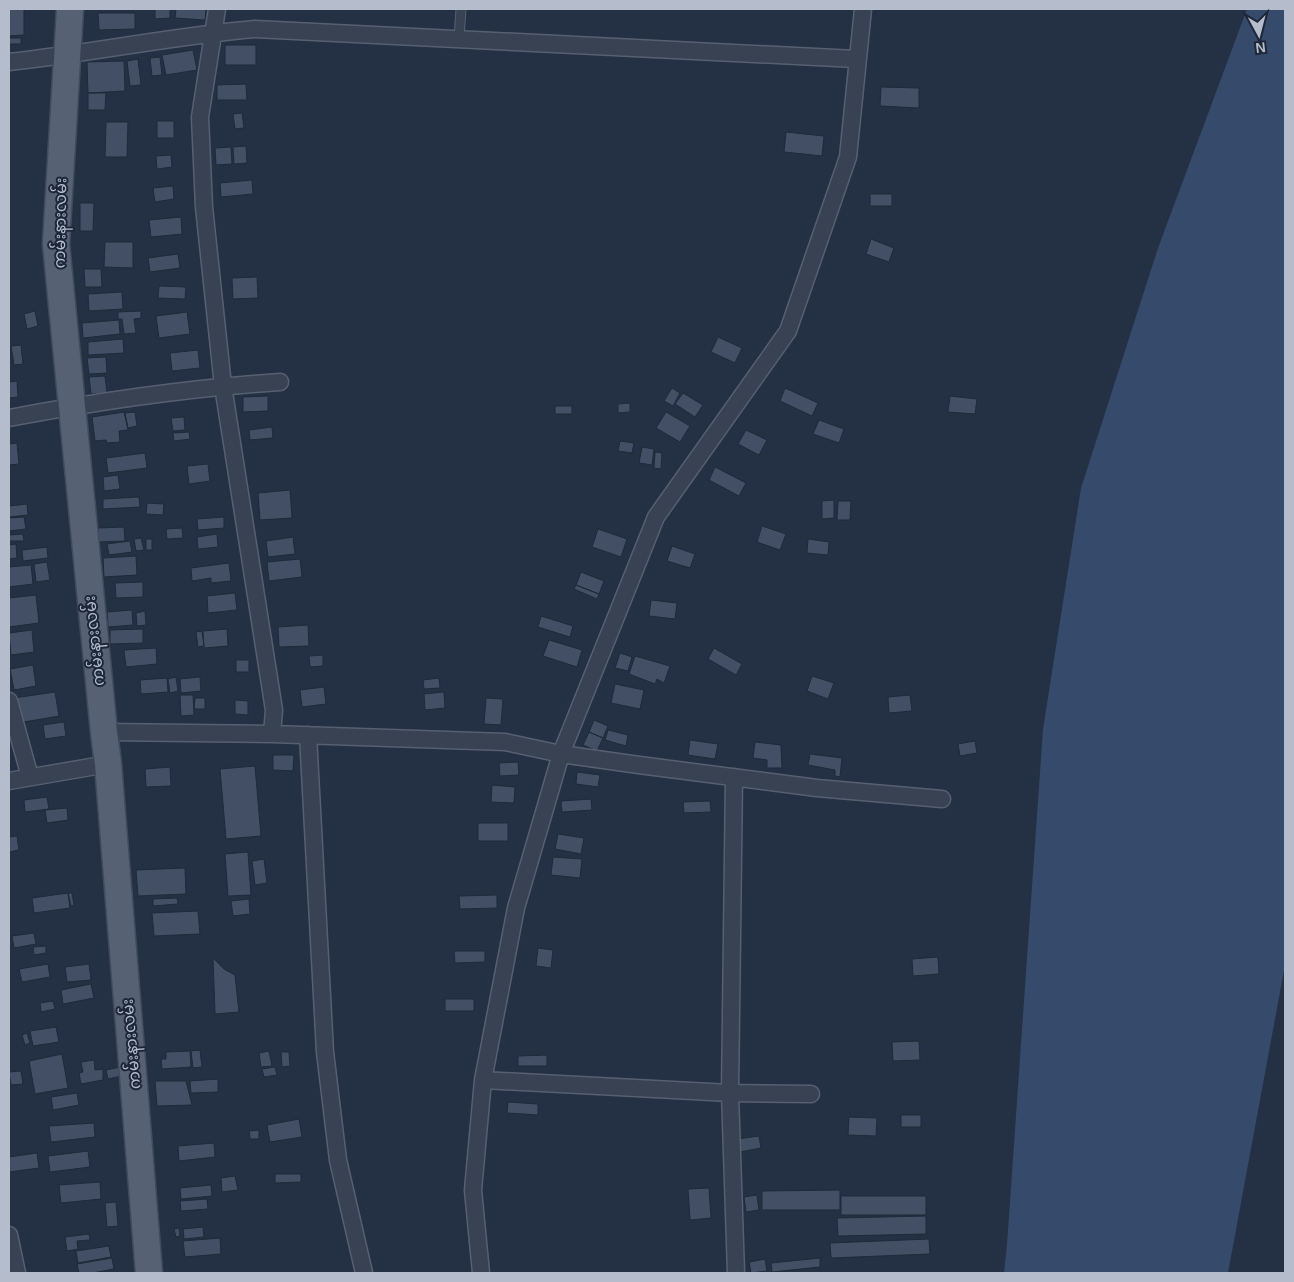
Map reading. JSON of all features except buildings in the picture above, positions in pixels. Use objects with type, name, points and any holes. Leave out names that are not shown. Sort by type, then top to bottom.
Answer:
[{"type":"main road","name":"ကမ်းနားလမ်း","points":[[70,9],[56,244],[108,764],[149,1273]]},
{"type":"street","points":[[217,9],[200,117],[204,207],[223,386],[274,710],[272,734]]},
{"type":"street","points":[[481,1273],[473,1190],[483,1080],[516,908],[561,754],[656,517],[788,331],[848,157],[862,9]]},
{"type":"street","points":[[9,62],[68,56],[214,32],[255,30],[459,38],[856,59]]},
{"type":"street","points":[[9,418],[71,406],[223,386],[280,382]]},
{"type":"street","points":[[9,701],[30,777]]},
{"type":"street","points":[[104,732],[272,734],[505,742],[561,754],[817,788],[942,799]]},
{"type":"street","points":[[308,735],[325,1052],[338,1160],[364,1273]]},
{"type":"street","points":[[9,780],[108,764]]},
{"type":"street","points":[[734,777],[730,1093],[736,1273]]},
{"type":"street","points":[[483,1080],[730,1093],[811,1094]]},
{"type":"street","points":[[9,1235],[17,1273]]},
{"type":"lane","points":[[459,38],[461,9]]},
{"type":"water","points":[[1247,9],[1285,9],[1285,965],[1228,1273],[1004,1273],[1043,729],[1081,488],[1158,248]]}]
